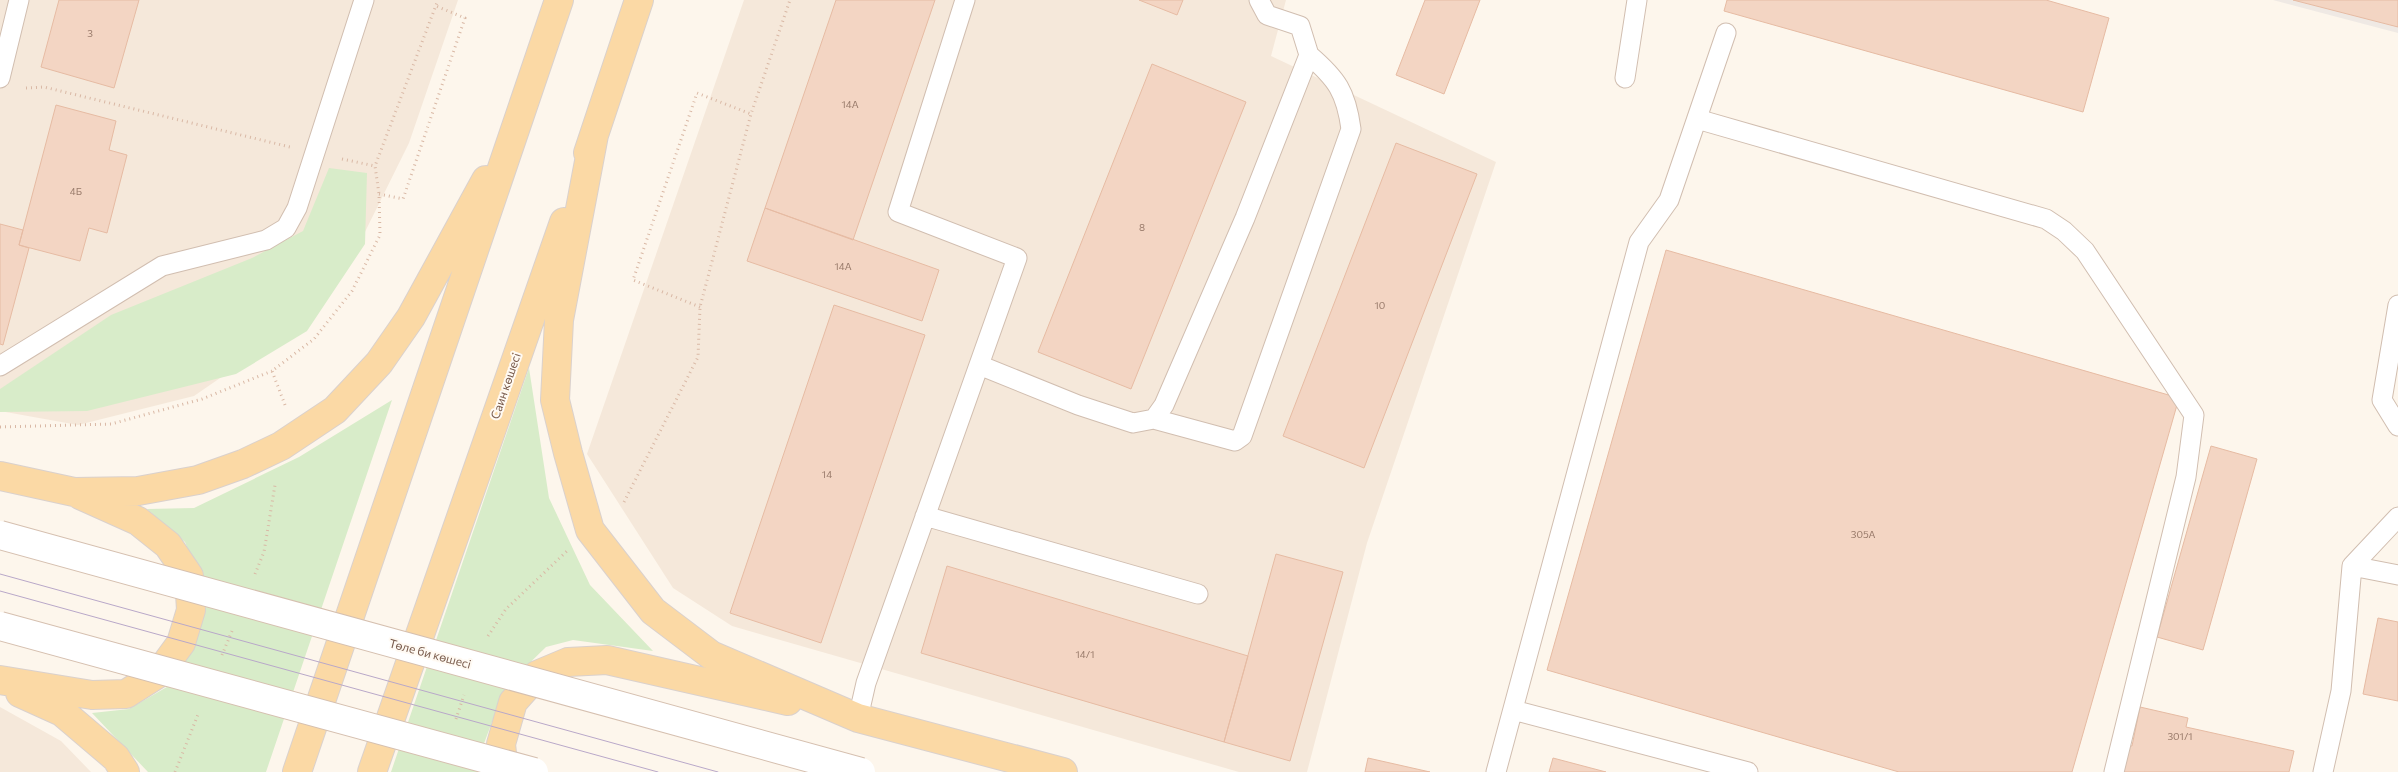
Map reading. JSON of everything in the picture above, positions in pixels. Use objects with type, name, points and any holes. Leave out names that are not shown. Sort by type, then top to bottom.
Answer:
[{"type":"main road","points":[[297,772],[522,115],[559,0]]},
{"type":"main road","name":"Саин көшесі","points":[[372,772],[594,135],[639,0]]},
{"type":"main road","points":[[74,492],[138,491],[198,480],[243,464],[281,446],[335,410],[379,363],[411,317],[522,115]]},
{"type":"main road","points":[[594,135],[559,320],[555,400],[590,530],[653,611],[711,655],[858,718]]},
{"type":"main road","points":[[0,476],[74,492],[138,521],[168,545],[188,576],[192,610],[181,643],[158,673],[126,694],[92,695],[0,682]]},
{"type":"main road","name":"Төле би көшесі","points":[[0,535],[861,772]]},
{"type":"main road","points":[[0,626],[534,772]]},
{"type":"main road","points":[[504,772],[501,744],[513,702],[537,676],[568,662],[607,660],[858,718],[1063,772]]},
{"type":"main road","points":[[0,682],[62,712],[116,758],[124,772]]},
{"type":"lane","points":[[0,78],[19,0]]},
{"type":"lane","points":[[0,366],[162,266],[266,240],[286,228],[297,208],[364,0]]},
{"type":"lane","points":[[858,718],[866,683],[1017,258],[898,212],[965,0]]},
{"type":"lane","points":[[979,365],[1078,405],[1132,423],[1154,419],[1236,441],[1242,436],[1351,129],[1348,105],[1332,75],[1309,54],[1300,26],[1266,14],[1259,0]]},
{"type":"lane","points":[[1625,78],[1637,0]]},
{"type":"lane","points":[[1496,772],[1639,242],[1669,200],[1726,33]]},
{"type":"lane","points":[[1154,419],[1164,405],[1241,227],[1309,54]]},
{"type":"lane","points":[[1697,119],[2046,219],[2064,231],[2086,251],[2194,415],[2186,477],[2114,772]]},
{"type":"lane","points":[[2398,305],[2382,400],[2398,426]]},
{"type":"lane","points":[[925,516],[1198,594]]},
{"type":"lane","points":[[2323,772],[2341,691],[2352,566],[2398,517]]},
{"type":"lane","points":[[2352,566],[2398,575]]},
{"type":"lane","points":[[1513,710],[1748,772]]},
{"type":"path","points":[[0,427],[111,424],[202,399],[272,371],[314,339],[352,291],[380,235],[379,194],[375,166],[438,0]]},
{"type":"path","points":[[624,502],[698,357],[700,307],[751,114],[790,0]]},
{"type":"path","points":[[379,194],[403,199],[465,18],[436,6]]},
{"type":"path","points":[[18,88],[44,87],[315,154],[375,166]]},
{"type":"path","points":[[700,307],[633,280],[697,93],[751,114]]},
{"type":"path","points":[[272,371],[287,412]]},
{"type":"shaded area","points":[[0,0],[458,0],[409,143],[357,248],[303,321],[194,396],[78,425],[0,411]]},
{"type":"shaded area","points":[[744,0],[1286,0],[1271,56],[1496,162],[1367,543],[1307,772],[1239,772],[732,626],[673,588],[587,454]]},
{"type":"shaded area","points":[[2273,0],[2398,0],[2398,33]]},
{"type":"shaded area","points":[[0,707],[61,741],[91,772],[0,772]]},
{"type":"green space","points":[[329,168],[367,173],[365,244],[307,331],[236,374],[87,411],[0,412],[0,389],[111,315],[252,258],[303,231]]},
{"type":"green space","points":[[529,368],[549,498],[590,585],[653,651],[573,640],[546,647],[505,687],[476,765],[477,772],[391,772]]},
{"type":"green space","points":[[392,400],[266,772],[148,772],[92,713],[129,709],[172,684],[198,575],[185,542],[147,509],[194,508],[299,457]]},
{"type":"building","points":[[59,0],[139,0],[114,88],[41,67]]},
{"type":"building","points":[[836,0],[935,0],[853,240],[765,208]]},
{"type":"building","points":[[1139,0],[1183,0],[1177,15]]},
{"type":"building","points":[[1425,0],[1480,0],[1444,94],[1396,75]]},
{"type":"building","points":[[1727,0],[2046,0],[2109,18],[2083,112],[1724,11]]},
{"type":"building","points":[[2293,0],[2398,0],[2398,27]]},
{"type":"building","points":[[1152,64],[1246,102],[1131,389],[1038,352]]},
{"type":"building","points":[[56,105],[116,121],[109,150],[127,155],[107,233],[89,228],[80,261],[19,245]]},
{"type":"building","points":[[1396,143],[1477,174],[1364,468],[1283,436]]},
{"type":"building","points":[[765,208],[939,270],[922,321],[747,261]]},
{"type":"building","points":[[0,224],[23,230],[19,245],[29,248],[3,345],[0,344]]},
{"type":"building","points":[[1666,250],[2179,398],[2072,772],[1899,772],[1547,670]]},
{"type":"building","points":[[834,305],[925,335],[821,643],[730,613]]},
{"type":"building","points":[[2211,446],[2257,459],[2203,650],[2157,637]]},
{"type":"building","points":[[1276,554],[1343,572],[1290,761],[1224,742]]},
{"type":"building","points":[[947,566],[1248,656],[1224,742],[921,653]]},
{"type":"building","points":[[2378,618],[2398,622],[2398,701],[2363,694]]},
{"type":"building","points":[[2140,707],[2188,718],[2186,727],[2294,751],[2289,772],[2120,772],[2126,745],[2132,746]]},
{"type":"building","points":[[1368,758],[1430,772],[1365,772]]},
{"type":"building","points":[[1553,758],[1606,772],[1549,772]]},
{"type":"tram line","points":[[0,574],[718,772]]},
{"type":"tram line","points":[[0,591],[658,772]]}]
